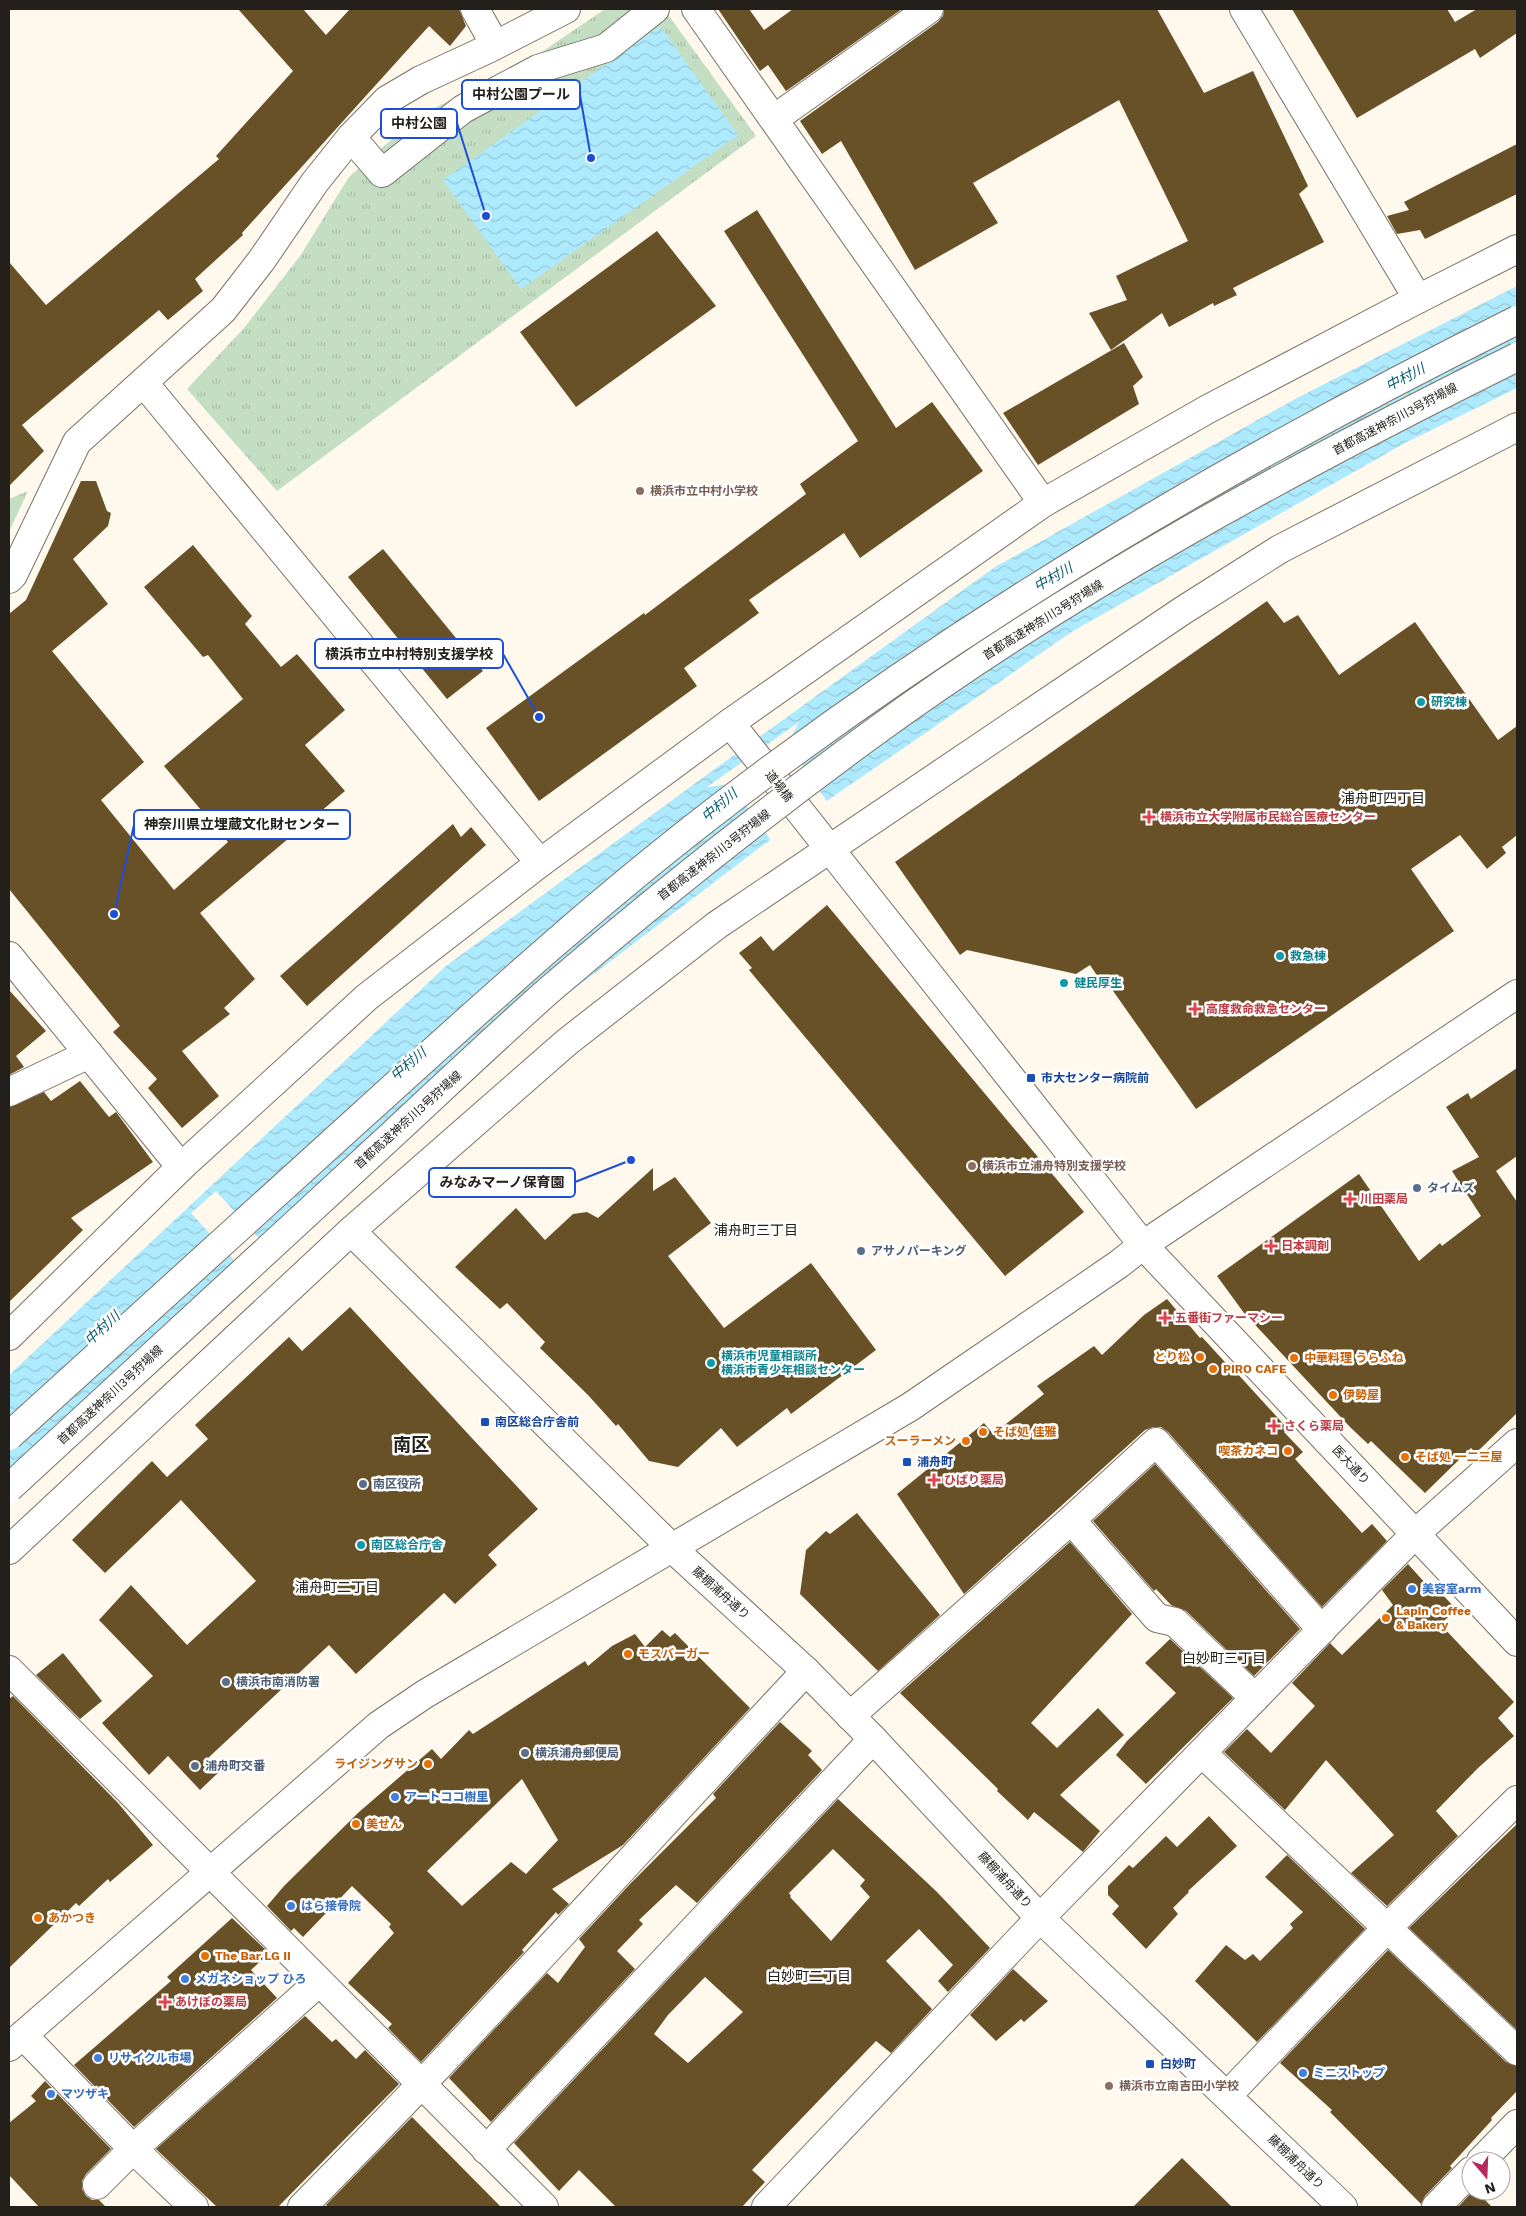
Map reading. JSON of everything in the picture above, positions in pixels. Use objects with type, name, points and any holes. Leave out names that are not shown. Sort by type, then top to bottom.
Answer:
[{"type":"main road","points":[[475,9],[495,45]]},
{"type":"main road","points":[[9,579],[14,575],[76,442],[223,310],[261,261],[314,182],[350,137],[387,100],[421,80],[566,9]]},
{"type":"main road","points":[[350,137],[382,173],[463,109],[538,69],[606,48],[655,9]]},
{"type":"main road","points":[[696,9],[1043,503]]},
{"type":"main road","points":[[774,119],[929,9]]},
{"type":"main road","points":[[1244,9],[1418,299]]},
{"type":"main road","points":[[9,1336],[181,1168],[367,997],[540,863],[730,723],[1043,503],[1208,409],[1517,249]]},
{"type":"main road","points":[[9,1436],[535,960],[625,883],[724,804],[833,723],[909,669],[1099,547],[1355,402],[1517,320]]},
{"type":"main road","name":"首都高速神奈川3号狩場線","points":[[9,1488],[552,988],[679,882],[817,775],[872,734],[993,650],[1110,577],[1274,483],[1432,399],[1517,357]]},
{"type":"main road","points":[[143,382],[540,863]]},
{"type":"main road","points":[[9,1550],[351,1231],[567,1042],[717,925],[828,848],[1182,612],[1280,549],[1517,426]]},
{"type":"main road","name":"道場橋","points":[[730,723],[1143,1245]]},
{"type":"main road","points":[[9,956],[181,1168]]},
{"type":"main road","points":[[194,2207],[16,2041],[379,1725],[425,1694],[673,1549],[910,1407],[1119,1264],[1143,1245],[1517,994]]},
{"type":"main road","points":[[9,1092],[89,1054]]},
{"type":"main road","name":"藤棚浦舟通り","points":[[351,1231],[673,1549],[806,1671],[873,1739],[1040,1918],[1343,2207]]},
{"type":"main road","name":"医大通り","points":[[1143,1245],[1517,1642]]},
{"type":"main road","points":[[850,1716],[1072,1520],[1156,1442],[1322,1630]]},
{"type":"main road","points":[[766,2207],[1040,1918],[1416,1533],[1517,1443]]},
{"type":"main road","points":[[1072,1520],[1157,1618],[1175,1622],[1255,1698]]},
{"type":"main road","points":[[9,1670],[544,2207]]},
{"type":"main road","points":[[302,2207],[423,2084],[806,1671]]},
{"type":"main road","points":[[486,2150],[873,1739]]},
{"type":"main road","points":[[1202,1754],[1517,2051]]},
{"type":"main road","points":[[1227,2096],[1387,1928],[1517,1800]]},
{"type":"main road","points":[[97,2185],[133,2149],[319,1982]]},
{"type":"main road","points":[[1491,2151],[1517,2124]]},
{"type":"main road","points":[[1436,2207],[1461,2182]]},
{"type":"green space","points":[[605,9],[664,9],[756,136],[277,491],[187,389],[244,328],[300,256],[349,177],[418,116],[521,66]]},
{"type":"green space","points":[[28,491],[9,532],[9,499]]},
{"type":"water","points":[[660,26],[738,135],[521,289],[443,180]]},
{"type":"water","name":"中村川","points":[[1517,286],[1517,388],[1403,444],[1073,631],[763,845],[495,1049],[47,1469],[9,1502],[9,1375],[446,966],[995,567],[1297,398]]},
{"type":"pier","points":[[799,722],[788,744],[828,803],[772,842],[731,784],[707,787]]},
{"type":"pier","points":[[216,1191],[274,1255],[250,1278],[191,1213]]},
{"type":"building","points":[[238,9],[303,9],[326,35],[350,9],[459,9],[466,26],[450,46],[429,26],[242,233],[243,235],[195,279],[203,291],[168,320],[159,310],[22,425],[44,451],[9,486],[9,262],[46,305],[219,159],[216,156],[293,71]]},
{"type":"building","points":[[718,9],[749,9],[764,30],[793,9],[902,9],[786,91],[768,65],[760,71]]},
{"type":"building","points":[[944,9],[1157,9],[1204,93],[1253,71],[1308,186],[1299,194],[1324,242],[1233,288],[1237,295],[1214,306],[1213,303],[1169,327],[1162,313],[1111,350],[1089,313],[1127,300],[1116,276],[1188,241],[1119,100],[973,183],[998,223],[915,270],[841,141],[822,154],[800,121],[938,22],[943,16]]},
{"type":"building","points":[[1292,9],[1447,9],[1455,22],[1477,9],[1517,9],[1517,33],[1480,58],[1475,49],[1357,118]]},
{"type":"building","points":[[1517,144],[1517,194],[1425,239],[1420,230],[1397,234],[1387,216],[1409,210],[1404,202]]},
{"type":"building","points":[[757,210],[896,428],[932,402],[983,471],[860,558],[844,533],[749,600],[759,613],[684,668],[697,686],[539,801],[486,728],[644,613],[645,615],[806,494],[800,484],[858,441],[724,231]]},
{"type":"building","points":[[657,231],[716,306],[576,407],[520,332]]},
{"type":"building","points":[[1124,343],[1143,377],[1133,386],[1139,404],[1038,465],[1003,413]]},
{"type":"building","points":[[81,481],[96,481],[107,511],[111,513],[108,526],[73,559],[108,604],[52,651],[144,762],[101,800],[174,890],[228,842],[164,766],[243,699],[208,655],[203,657],[144,587],[193,545],[252,616],[245,624],[281,667],[297,654],[345,710],[305,745],[345,791],[200,913],[255,979],[224,1008],[230,1014],[182,1051],[219,1096],[182,1128],[148,1088],[157,1079],[113,1032],[120,1026],[9,889],[9,614],[26,600]]},
{"type":"building","points":[[383,549],[483,671],[447,699],[348,577]]},
{"type":"building","points":[[1267,601],[1284,623],[1298,615],[1339,675],[1415,622],[1498,740],[1517,726],[1517,835],[1502,847],[1506,853],[1487,869],[1460,835],[1411,869],[1454,931],[1196,1109],[1104,978],[1100,980],[1090,965],[1076,974],[967,950],[960,955],[895,862]]},
{"type":"building","points":[[453,824],[461,837],[471,827],[486,845],[307,1006],[280,976]]},
{"type":"building","points":[[827,905],[1084,1212],[1005,1276],[749,970],[752,968],[739,953],[761,936],[773,951]]},
{"type":"building","points":[[9,990],[46,1031],[16,1056],[24,1067],[9,1075]]},
{"type":"building","points":[[1517,1068],[1517,1156],[1496,1171],[1517,1202],[1517,1413],[1476,1453],[1471,1448],[1425,1493],[1371,1441],[1368,1444],[1350,1427],[1244,1313],[1217,1276],[1359,1174],[1419,1261],[1440,1243],[1442,1246],[1481,1216],[1452,1171],[1479,1157],[1446,1107],[1468,1093],[1471,1099]]},
{"type":"building","points":[[80,1081],[109,1117],[116,1112],[153,1162],[71,1218],[83,1230],[9,1302],[9,1107],[44,1092],[51,1101]]},
{"type":"building","points":[[653,1168],[653,1191],[675,1177],[711,1223],[668,1256],[724,1328],[811,1263],[876,1350],[791,1414],[787,1408],[737,1447],[721,1428],[678,1467],[649,1461],[618,1424],[616,1426],[588,1395],[540,1348],[545,1342],[507,1303],[500,1309],[455,1267],[516,1208],[545,1240],[573,1214],[587,1212],[598,1218]]},
{"type":"building","points":[[1167,1299],[1200,1338],[1202,1337],[1235,1371],[1288,1429],[1284,1432],[1303,1452],[1295,1459],[1362,1533],[1372,1524],[1387,1541],[1322,1607],[1168,1432],[1161,1427],[1153,1427],[1145,1430],[964,1594],[897,1494],[984,1423],[993,1434],[1044,1394],[1037,1386],[1094,1346],[1102,1355],[1144,1315]]},
{"type":"building","name":"南区総合庁舎","points":[[350,1307],[538,1509],[488,1555],[497,1565],[455,1604],[444,1593],[356,1674],[329,1645],[207,1759],[219,1772],[200,1790],[168,1756],[149,1775],[102,1723],[153,1676],[99,1620],[131,1585],[187,1645],[256,1581],[181,1500],[105,1573],[72,1540],[152,1461],[167,1477],[208,1439],[195,1425],[289,1337],[302,1351]]},
{"type":"building","points":[[1155,1464],[1300,1629],[1254,1676],[1186,1611],[1171,1605],[1156,1589],[1154,1591],[1093,1521]]},
{"type":"building","points":[[857,1513],[940,1615],[878,1671],[800,1594],[806,1550],[826,1531],[830,1534]]},
{"type":"building","points":[[1070,1542],[1132,1614],[1031,1723],[1057,1748],[1098,1708],[1124,1735],[1060,1795],[1100,1831],[1083,1852],[1034,1812],[1028,1820],[900,1693]]},
{"type":"building","points":[[1408,1564],[1435,1594],[1439,1591],[1457,1610],[1440,1624],[1514,1702],[1498,1718],[1514,1736],[1478,1768],[1436,1811],[1458,1836],[1387,1906],[1351,1873],[1394,1835],[1326,1760],[1285,1810],[1224,1752],[1247,1729],[1271,1753],[1315,1706],[1292,1683],[1330,1643],[1342,1655],[1393,1605],[1382,1590]]},
{"type":"building","points":[[662,1630],[670,1637],[675,1633],[750,1708],[623,1845],[552,1889],[569,1904],[558,1915],[556,1912],[522,1950],[524,1952],[421,2062],[388,2028],[392,2024],[348,1983],[394,1933],[389,1927],[391,1924],[352,1886],[303,1937],[294,1928],[291,1931],[267,1906],[284,1886],[359,1812],[432,1749],[441,1759],[469,1730],[473,1734],[585,1661],[588,1666],[612,1646],[635,1634],[645,1647]],"holes":[[[522,1779],[558,1840],[526,1874],[511,1862],[462,1906],[427,1871]]]},
{"type":"building","points":[[1170,1639],[1233,1698],[1146,1784],[1116,1755],[1127,1741],[1176,1693],[1145,1663]]},
{"type":"building","points":[[63,1653],[102,1701],[80,1719],[36,1675]]},
{"type":"building","points":[[13,1696],[118,1803],[153,1845],[110,1882],[108,1879],[79,1906],[76,1903],[9,1968],[9,1699]]},
{"type":"building","points":[[780,1722],[812,1751],[808,1755],[822,1770],[697,1903],[676,1885],[639,1920],[643,1924],[617,1951],[635,1969],[491,2122],[449,2078],[547,1973],[558,1983],[585,1947],[579,1939],[630,1884],[716,1798],[713,1794]]},
{"type":"building","points":[[838,1799],[937,1892],[990,1948],[948,1992],[938,1981],[953,1965],[919,1929],[886,1961],[932,2009],[891,2053],[876,2041],[752,2170],[765,2182],[742,2207],[616,2207],[579,2170],[559,2191],[514,2143]],"holes":[[[833,1849],[865,1880],[860,1886],[870,1897],[831,1941],[790,1897],[789,1893]],[[705,1977],[743,2012],[688,2063],[654,2034],[668,2015]]]},
{"type":"building","points":[[1209,1816],[1237,1846],[1188,1891],[1173,1908],[1178,1914],[1146,1949],[1112,1914],[1119,1906],[1108,1895],[1108,1886],[1129,1865],[1133,1868],[1166,1836],[1177,1847]]},
{"type":"building","points":[[1517,1824],[1517,2030],[1409,1928]]},
{"type":"building","points":[[1287,1855],[1365,1929],[1257,2042],[1195,1981],[1226,1945],[1245,1960],[1253,1954],[1260,1961],[1293,1928],[1290,1924],[1303,1912],[1265,1877]]},
{"type":"building","points":[[232,1918],[269,1953],[251,1970],[277,1998],[134,2127],[74,2065],[171,1981],[167,1977]]},
{"type":"building","points":[[1388,1950],[1506,2062],[1517,2066],[1517,2091],[1491,2118],[1492,2120],[1464,2151],[1461,2151],[1461,2154],[1450,2166],[1452,2168],[1425,2196],[1421,2204],[1330,2112],[1332,2110],[1280,2063]]},
{"type":"building","points":[[1013,1969],[1048,2001],[1024,2022],[1021,2019],[996,2041],[970,2015]]},
{"type":"building","points":[[305,2016],[332,2042],[336,2039],[356,2059],[365,2050],[399,2084],[278,2207],[217,2207],[156,2149]]},
{"type":"building","points":[[45,2081],[111,2149],[86,2174],[82,2181],[82,2189],[86,2196],[92,2200],[99,2200],[106,2207],[39,2207],[9,2175],[9,2123],[36,2101],[31,2096]]},
{"type":"building","points":[[412,2117],[501,2207],[328,2207],[326,2205]]},
{"type":"building","points":[[1182,2158],[1232,2207],[1133,2207]]},
{"type":"building","points":[[1464,2201],[1486,2201],[1492,2207],[1458,2207]]},
{"type":"place","name":"中村公園プール","points":[[591,158]]},
{"type":"place","name":"中村公園","points":[[486,216]]},
{"type":"place","name":"横浜市立中村小学校","points":[[640,491]]},
{"type":"place","name":"研究棟","points":[[1421,702]]},
{"type":"place","name":"横浜市立中村特別支援学校","points":[[539,717]]},
{"type":"place","name":"横浜市立大学附属市民総合医療センター","points":[[1149,817]]},
{"type":"place","name":"神奈川県立埋蔵文化財センター","points":[[114,914]]},
{"type":"place","name":"救急棟","points":[[1280,956]]},
{"type":"place","name":"健民厚生","points":[[1064,983]]},
{"type":"place","name":"高度救命救急センター","points":[[1195,1009]]},
{"type":"place","name":"市大センター病院前","points":[[1031,1078]]},
{"type":"place","name":"みなみマーノ保育園","points":[[631,1160]]},
{"type":"place","name":"横浜市立浦舟特別支援学校","points":[[972,1166]]},
{"type":"place","name":"タイムズ","points":[[1417,1188]]},
{"type":"place","name":"川田薬局","points":[[1350,1199]]},
{"type":"place","name":"日本調剤","points":[[1271,1246]]},
{"type":"place","name":"アサノパーキング","points":[[861,1251]]},
{"type":"place","name":"五番街ファーマシー","points":[[1165,1318]]},
{"type":"place","name":"とり松","points":[[1200,1357]]},
{"type":"place","name":"中華料理 うらふね","points":[[1294,1358]]},
{"type":"place","name":"横浜市児童相談所 横浜市青少年相談センター","points":[[711,1363]]},
{"type":"place","name":"PIRO CAFE","points":[[1213,1369]]},
{"type":"place","name":"伊勢屋","points":[[1333,1395]]},
{"type":"place","name":"南区総合庁舎前","points":[[485,1422]]},
{"type":"place","name":"さくら薬局","points":[[1274,1426]]},
{"type":"place","name":"そば処 佳雅","points":[[983,1432]]},
{"type":"place","name":"スーラーメン","points":[[966,1441]]},
{"type":"place","name":"喫茶カネコ","points":[[1288,1451]]},
{"type":"place","name":"そば処 一二三屋","points":[[1405,1457]]},
{"type":"place","name":"浦舟町","points":[[907,1462]]},
{"type":"place","name":"ひばり薬局","points":[[934,1480]]},
{"type":"place","name":"南区役所","points":[[363,1484]]},
{"type":"place","name":"南区総合庁舎","points":[[361,1545]]},
{"type":"place","name":"美容室arm","points":[[1412,1589]]},
{"type":"place","name":"Lapin Coffee & Bakery","points":[[1386,1618]]},
{"type":"place","name":"モスバーガー","points":[[628,1654]]},
{"type":"place","name":"横浜市南消防署","points":[[226,1682]]},
{"type":"place","name":"横浜浦舟郵便局","points":[[525,1753]]},
{"type":"place","name":"ライジングサン","points":[[428,1764]]},
{"type":"place","name":"浦舟町交番","points":[[195,1766]]},
{"type":"place","name":"アートココ樹里","points":[[395,1797]]},
{"type":"place","name":"美せん","points":[[356,1824]]},
{"type":"place","name":"はら接骨院","points":[[291,1906]]},
{"type":"place","name":"あかつき","points":[[38,1918]]},
{"type":"place","name":"The Bar LG II","points":[[205,1956]]},
{"type":"place","name":"メガネショップ ひろ","points":[[185,1979]]},
{"type":"place","name":"あけぼの薬局","points":[[165,2002]]},
{"type":"place","name":"リサイクル市場","points":[[98,2058]]},
{"type":"place","name":"白妙町","points":[[1150,2064]]},
{"type":"place","name":"ミニストップ","points":[[1303,2073]]},
{"type":"place","name":"横浜市立南吉田小学校","points":[[1109,2086]]},
{"type":"place","name":"マツザキ","points":[[51,2094]]},
{"type":"district","name":"浦舟町四丁目","points":[[1383,798]]},
{"type":"district","name":"浦舟町三丁目","points":[[756,1230]]},
{"type":"district","name":"南区","points":[[411,1445]]},
{"type":"district","name":"浦舟町二丁目","points":[[337,1587]]},
{"type":"district","name":"白妙町三丁目","points":[[1224,1658]]},
{"type":"district","name":"白妙町二丁目","points":[[809,1976]]}]
